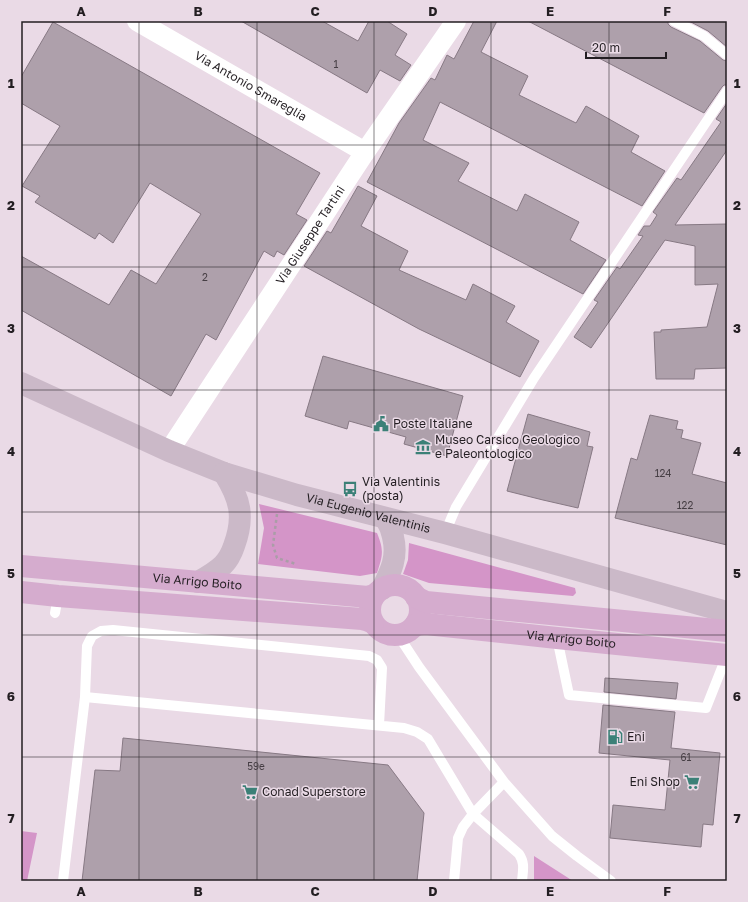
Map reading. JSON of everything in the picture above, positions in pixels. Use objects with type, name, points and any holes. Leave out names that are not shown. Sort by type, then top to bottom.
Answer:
[{"type":"main road","name":"Via Eugenio Valentinis","points":[[21,383],[169,451],[224,473],[291,493],[386,519],[445,533],[727,612]]},
{"type":"main road","points":[[198,582],[212,574],[224,564],[237,537],[240,522],[239,506],[234,490],[224,473]]},
{"type":"main road","points":[[378,592],[391,586],[401,586],[410,590],[420,606],[419,616],[407,630],[388,635],[380,631],[373,623],[370,614],[370,604],[389,574],[395,556],[394,536],[386,519]]},
{"type":"main road","name":"Via Arrigo Boito","points":[[21,566],[368,597],[378,592]]},
{"type":"main road","name":"Via Arrigo Boito","points":[[21,592],[57,605],[362,619],[373,623]]},
{"type":"main road","name":"Via Arrigo Boito","points":[[416,598],[426,602],[727,630]]},
{"type":"main road","name":"Via Arrigo Boito","points":[[407,630],[426,624],[727,655]]},
{"type":"street","name":"Via Antonio Smareglia","points":[[137,21],[365,152]]},
{"type":"street","name":"Via Giuseppe Tartini","points":[[169,451],[365,152],[456,21]]},
{"type":"lane","points":[[674,21],[704,36],[727,55]]},
{"type":"lane","points":[[445,533],[456,507],[534,378],[727,91]]},
{"type":"lane","points":[[63,881],[85,697],[87,646],[92,636],[101,631],[113,630],[369,656],[377,660],[382,668],[379,726]]},
{"type":"lane","points":[[407,630],[424,673],[504,782],[552,836],[611,881]]},
{"type":"lane","points":[[557,638],[569,695],[706,708],[727,655]]},
{"type":"lane","points":[[85,697],[404,728],[417,732],[428,739],[473,814],[519,854],[524,867],[522,881]]},
{"type":"lane","points":[[454,881],[458,838],[463,827],[473,814],[504,782]]},
{"type":"path","points":[[277,513],[273,545],[277,558],[301,564]]},
{"type":"shaded area","points":[[259,504],[377,533],[382,548],[382,553],[381,562],[377,573],[360,576],[258,564],[264,528]]},
{"type":"shaded area","points":[[409,543],[575,588],[576,593],[573,596],[429,583],[403,574],[408,560]]},
{"type":"shaded area","points":[[21,831],[37,833],[27,881],[21,881]]},
{"type":"shaded area","points":[[534,856],[573,881],[534,880]]},
{"type":"building","points":[[241,21],[322,21],[358,41],[369,21],[387,21],[407,34],[395,55],[411,65],[400,81],[380,70],[367,93]]},
{"type":"building","points":[[474,21],[497,21],[481,52],[528,76],[519,95],[576,123],[586,106],[639,136],[631,152],[665,171],[642,206],[440,102],[423,140],[469,163],[458,181],[517,211],[525,194],[579,222],[570,240],[606,260],[583,294],[367,182],[399,123],[431,78],[435,80],[447,55],[454,59]]},
{"type":"building","points":[[528,21],[668,21],[668,24],[671,27],[700,41],[723,60],[727,61],[727,85],[722,87],[704,113]]},
{"type":"building","points":[[689,21],[727,21],[727,47],[708,31]]},
{"type":"building","points":[[53,22],[320,173],[296,214],[307,220],[284,255],[277,251],[274,257],[264,251],[216,340],[206,334],[171,396],[21,310],[21,256],[109,305],[131,270],[156,284],[201,214],[150,183],[113,243],[99,233],[95,239],[35,202],[40,196],[22,186],[60,126],[21,103],[21,77]]},
{"type":"building","points":[[727,103],[727,150],[675,225],[727,224],[727,368],[695,369],[694,379],[656,379],[654,332],[661,332],[661,330],[707,327],[718,284],[695,285],[695,246],[665,240],[591,348],[574,337],[598,302],[594,300],[617,267],[620,269],[643,236],[638,235],[644,226],[650,226],[657,215],[653,212],[677,178],[681,180],[721,122],[716,119]]},
{"type":"building","points":[[358,186],[377,196],[361,226],[408,251],[399,270],[466,300],[473,284],[515,306],[506,322],[539,341],[520,377],[419,329],[304,266],[327,231],[331,233]]},
{"type":"building","points":[[323,356],[463,396],[447,456],[404,444],[406,437],[349,421],[347,429],[305,416]]},
{"type":"building","points":[[528,414],[590,432],[587,446],[593,447],[578,508],[507,491]]},
{"type":"building","points":[[650,415],[678,421],[676,429],[683,430],[681,438],[701,443],[692,474],[727,483],[727,545],[615,518],[631,458],[637,460]]},
{"type":"building","points":[[605,678],[678,683],[676,699],[604,692]]},
{"type":"building","name":"Eni Shop","points":[[603,705],[675,712],[671,748],[720,753],[713,825],[703,824],[701,847],[610,838],[613,805],[665,810],[670,760],[599,753]]},
{"type":"building","name":"Conad Superstore","points":[[123,738],[388,765],[424,813],[417,881],[82,881],[95,770],[120,771]]},
{"type":"place","name":"Poste Italiane","points":[[381,424]]},
{"type":"place","name":"Museo Carsico Geologico e Paleontologico","points":[[423,447]]},
{"type":"place","name":"Via Valentinis (posta)","points":[[350,489]]},
{"type":"place","name":"Eni","points":[[615,737]]},
{"type":"place","name":"Eni Shop","points":[[692,782]]},
{"type":"place","name":"Conad Superstore","points":[[250,792]]}]
